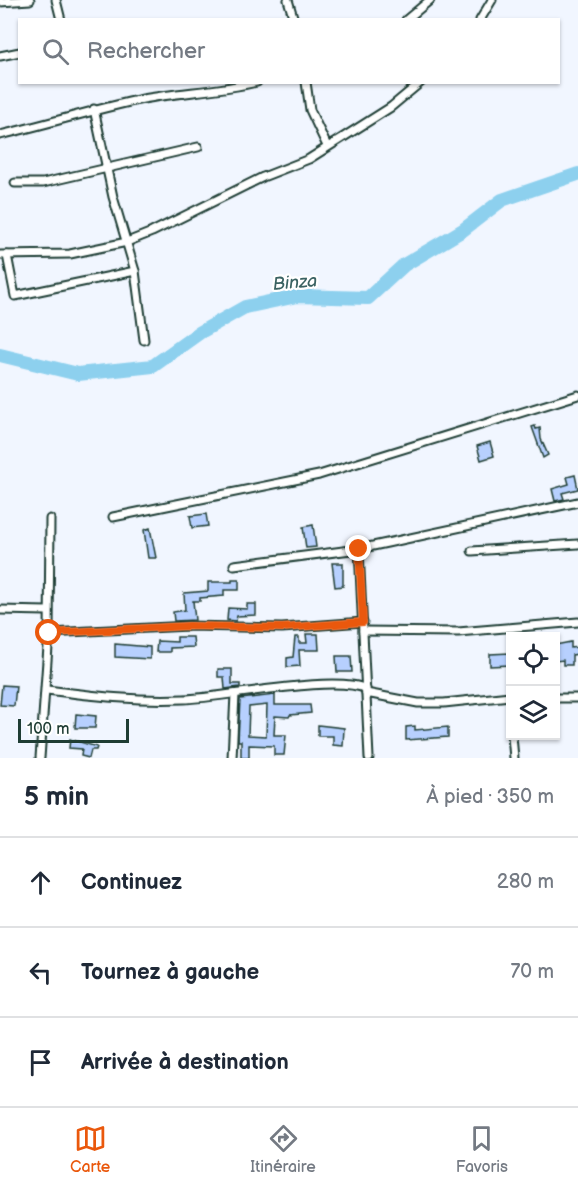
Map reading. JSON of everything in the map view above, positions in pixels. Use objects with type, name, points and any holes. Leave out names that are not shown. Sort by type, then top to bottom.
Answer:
[{"type":"street","points":[[0,2],[30,0]]},
{"type":"street","points":[[56,0],[60,18]]},
{"type":"street","points":[[288,0],[293,18]]},
{"type":"street","points":[[408,18],[430,0]]},
{"type":"street","points":[[481,18],[492,0]]},
{"type":"street","points":[[0,56],[18,52]]},
{"type":"street","points":[[0,135],[94,109],[199,90],[220,91],[249,84]]},
{"type":"street","points":[[306,84],[310,110],[327,146]]},
{"type":"street","points":[[135,271],[15,296],[4,255],[70,254],[128,242],[263,177],[289,168],[391,107],[419,84]]},
{"type":"street","points":[[94,109],[106,168],[135,271],[144,340]]},
{"type":"street","points":[[15,183],[43,183],[198,147]]},
{"type":"street","points":[[113,517],[319,475],[578,395]]},
{"type":"street","points":[[234,565],[359,549],[578,502]]},
{"type":"street","points":[[40,758],[49,633],[47,611],[50,519]]},
{"type":"street","points":[[472,551],[578,544]]},
{"type":"street","points":[[359,549],[369,758]]},
{"type":"street","points":[[0,610],[47,611]]},
{"type":"street","points":[[49,633],[189,626],[282,628],[363,622]]},
{"type":"street","points":[[363,631],[458,632],[578,622]]},
{"type":"street","points":[[46,690],[131,700],[186,699],[337,685],[426,703],[506,696]]},
{"type":"street","points":[[232,758],[235,694]]},
{"type":"street","points":[[560,698],[578,698]]},
{"type":"street","points":[[512,740],[514,758]]},
{"type":"building","points":[[535,426],[536,429],[540,428],[541,439],[548,455],[543,458],[532,427]]},
{"type":"building","points":[[490,442],[494,456],[481,460],[477,446]]},
{"type":"building","points":[[575,475],[578,489],[562,493],[564,499],[555,501],[552,489],[569,484],[567,477]]},
{"type":"building","points":[[206,514],[208,526],[192,528],[190,516]]},
{"type":"building","points":[[313,525],[316,547],[306,548],[303,527]]},
{"type":"building","points":[[150,528],[156,558],[148,558],[144,530]]},
{"type":"building","points":[[332,563],[343,563],[343,586],[335,587]]},
{"type":"building","points":[[232,580],[239,580],[239,590],[224,590],[224,596],[200,598],[200,601],[193,601],[195,620],[174,621],[173,612],[185,610],[184,593],[208,591],[208,582],[232,582]]},
{"type":"building","points":[[247,604],[256,604],[256,615],[237,616],[236,621],[227,620],[228,608],[247,609]]},
{"type":"building","points":[[306,634],[318,634],[319,650],[299,650],[300,666],[287,667],[287,658],[293,657],[295,637],[299,637],[299,643],[307,643]]},
{"type":"building","points":[[177,637],[193,637],[194,647],[170,648],[170,652],[156,652],[157,641],[177,642]]},
{"type":"building","points":[[571,642],[571,648],[578,647],[578,654],[572,655],[572,665],[563,665],[563,660],[560,660],[560,644]]},
{"type":"building","points":[[115,644],[150,647],[150,659],[115,657]]},
{"type":"building","points":[[506,653],[506,665],[490,666],[490,654]]},
{"type":"building","points":[[336,656],[351,656],[352,672],[337,672]]},
{"type":"building","points":[[218,669],[232,669],[232,684],[240,684],[240,687],[225,689],[224,677],[218,677]]},
{"type":"building","points":[[2,685],[16,686],[14,706],[0,705]]},
{"type":"building","points":[[275,695],[275,705],[310,705],[311,713],[289,717],[275,716],[274,735],[286,735],[284,755],[274,755],[274,746],[249,745],[249,758],[241,758],[241,741],[238,741],[240,699]],"holes":[[[267,705],[266,736],[248,735],[249,707]]]},
{"type":"building","points":[[76,714],[96,716],[95,728],[75,728]]},
{"type":"building","points":[[318,725],[344,728],[343,746],[333,745],[333,736],[318,736]]},
{"type":"building","points":[[415,726],[415,730],[448,727],[448,737],[406,740],[406,727]]},
{"type":"building","points":[[70,739],[97,747],[96,750],[91,750],[89,758],[81,756],[82,749],[69,748]]},
{"type":"waterway","name":"Binza","points":[[0,355],[78,374],[153,366],[199,333],[245,307],[297,296],[368,298],[404,265],[463,230],[502,200],[578,174]]},
{"type":"route","points":[[49,633],[189,626],[282,628],[363,622],[359,549]]}]
